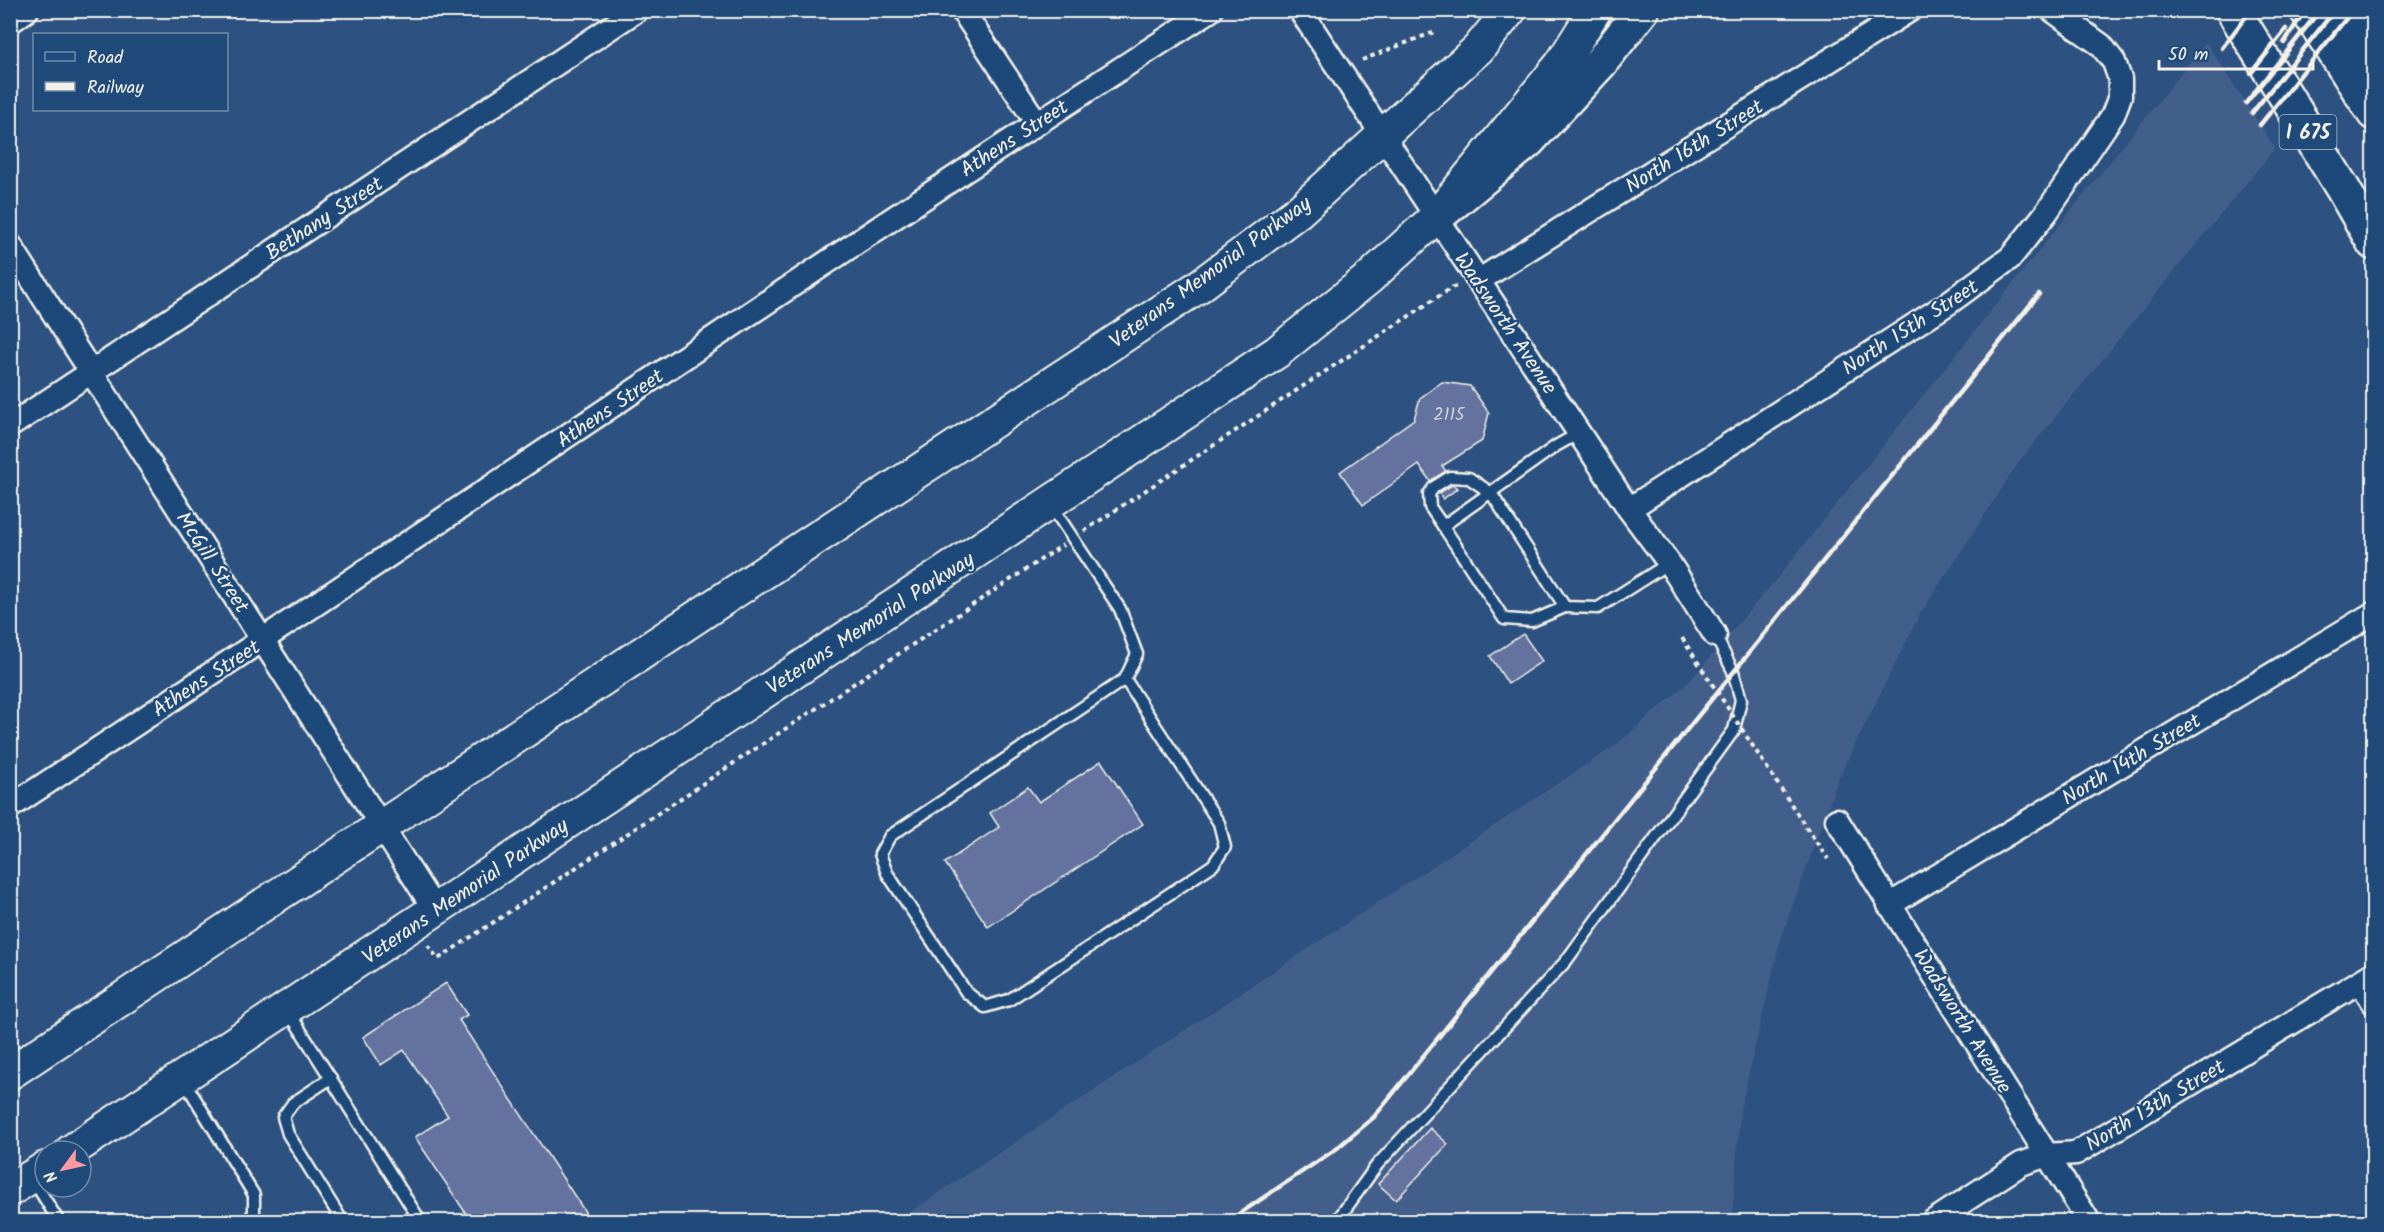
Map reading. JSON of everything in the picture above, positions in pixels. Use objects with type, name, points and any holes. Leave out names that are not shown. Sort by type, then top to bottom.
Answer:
[{"type":"highway","points":[[1436,217],[1528,141],[1588,77],[1642,10]]},
{"type":"highway","points":[[2307,10],[2373,113]]},
{"type":"highway","points":[[2346,10],[2373,75]]},
{"type":"highway","name":"I 675","points":[[2234,14],[2343,189],[2373,243]]},
{"type":"street","points":[[10,22],[27,10]]},
{"type":"street","points":[[962,10],[1037,123]]},
{"type":"street","name":"Athens Street","points":[[10,807],[264,640],[1037,123],[1211,10]]},
{"type":"street","name":"Wadsworth Avenue","points":[[1300,10],[1629,509],[1669,563],[1715,634]]},
{"type":"street","name":"Veterans Memorial Parkway","points":[[10,1073],[726,597],[1198,287],[1299,211],[1478,49],[1510,10]]},
{"type":"street","name":"Veterans Memorial Parkway","points":[[90,1139],[287,1009],[429,924],[1277,352],[1362,284],[1436,217],[1561,64],[1595,10]]},
{"type":"street","name":"North 16th Street","points":[[1478,281],[1910,10]]},
{"type":"street","name":"North 15th Street","points":[[1629,509],[1947,304],[2010,258],[2046,213],[2113,115],[2120,96],[2120,79],[2114,62],[2101,45],[2052,10]]},
{"type":"street","name":"Bethany Street","points":[[10,426],[636,11]]},
{"type":"street","name":"McGill Street","points":[[10,245],[383,826],[429,924]]},
{"type":"street","name":"North 14th Street","points":[[1889,905],[2373,613]]},
{"type":"street","name":"Wadsworth Avenue","points":[[1837,820],[2089,1221]]},
{"type":"street","points":[[2367,978],[2373,1004]]},
{"type":"street","name":"North 13th Street","points":[[1932,1221],[2021,1164],[2047,1155],[2076,1153],[2367,978]]},
{"type":"lane","points":[[1443,526],[1556,446],[1579,433]]},
{"type":"lane","points":[[1565,607],[1491,493],[1469,478],[1450,477],[1434,487],[1429,494],[1430,507],[1504,619],[1532,621],[1565,607],[1598,608],[1669,563]]},
{"type":"lane","points":[[1050,504],[1120,609],[1137,654],[1125,679],[890,836],[880,854],[886,873],[966,992],[986,1007],[1009,1000],[1203,872],[1213,865],[1225,847],[1219,823],[1125,679]]},
{"type":"lane","points":[[1336,1221],[1377,1165],[1566,961],[1734,730],[1741,700],[1733,671],[1715,634]]},
{"type":"lane","points":[[287,1009],[421,1221]]},
{"type":"lane","points":[[331,1078],[293,1102],[283,1117],[288,1134],[343,1221]]},
{"type":"lane","points":[[183,1079],[254,1195],[254,1213],[246,1221]]},
{"type":"lane","points":[[29,1178],[59,1221]]},
{"type":"path","points":[[1362,60],[1434,32]]},
{"type":"path","points":[[429,924],[438,959],[1453,287],[1478,281]]},
{"type":"path","points":[[1682,638],[1828,859]]},
{"type":"shaded area","points":[[2206,42],[2275,148],[2021,459],[1920,614],[1838,779],[1780,941],[1740,1110],[1732,1221],[895,1222],[1616,745],[1688,683],[1779,576]]},
{"type":"building","points":[[1442,382],[1470,386],[1489,413],[1482,441],[1442,466],[1446,471],[1430,481],[1419,465],[1363,505],[1340,472],[1414,419],[1420,398]]},
{"type":"building","points":[[1452,485],[1458,488],[1443,499],[1439,493]]},
{"type":"building","points":[[1523,634],[1542,661],[1508,684],[1490,656]]},
{"type":"building","points":[[1101,761],[1143,824],[988,927],[945,863],[999,827],[990,813],[1028,787],[1039,802]]},
{"type":"building","points":[[446,983],[467,1015],[459,1020],[591,1221],[471,1221],[415,1137],[448,1116],[404,1050],[381,1065],[363,1037]]},
{"type":"building","points":[[1430,1128],[1448,1144],[1396,1200],[1378,1184]]},
{"type":"railway","points":[[2222,48],[2251,10]]},
{"type":"railway","points":[[2284,43],[2305,10]]},
{"type":"railway","points":[[2246,103],[2320,10]]},
{"type":"railway","points":[[2252,113],[2335,10]]},
{"type":"railway","points":[[2260,125],[2353,10]]},
{"type":"railway","points":[[2251,73],[2286,29]]},
{"type":"railway","points":[[1227,1222],[1336,1149],[1374,1117],[2039,294]]}]
